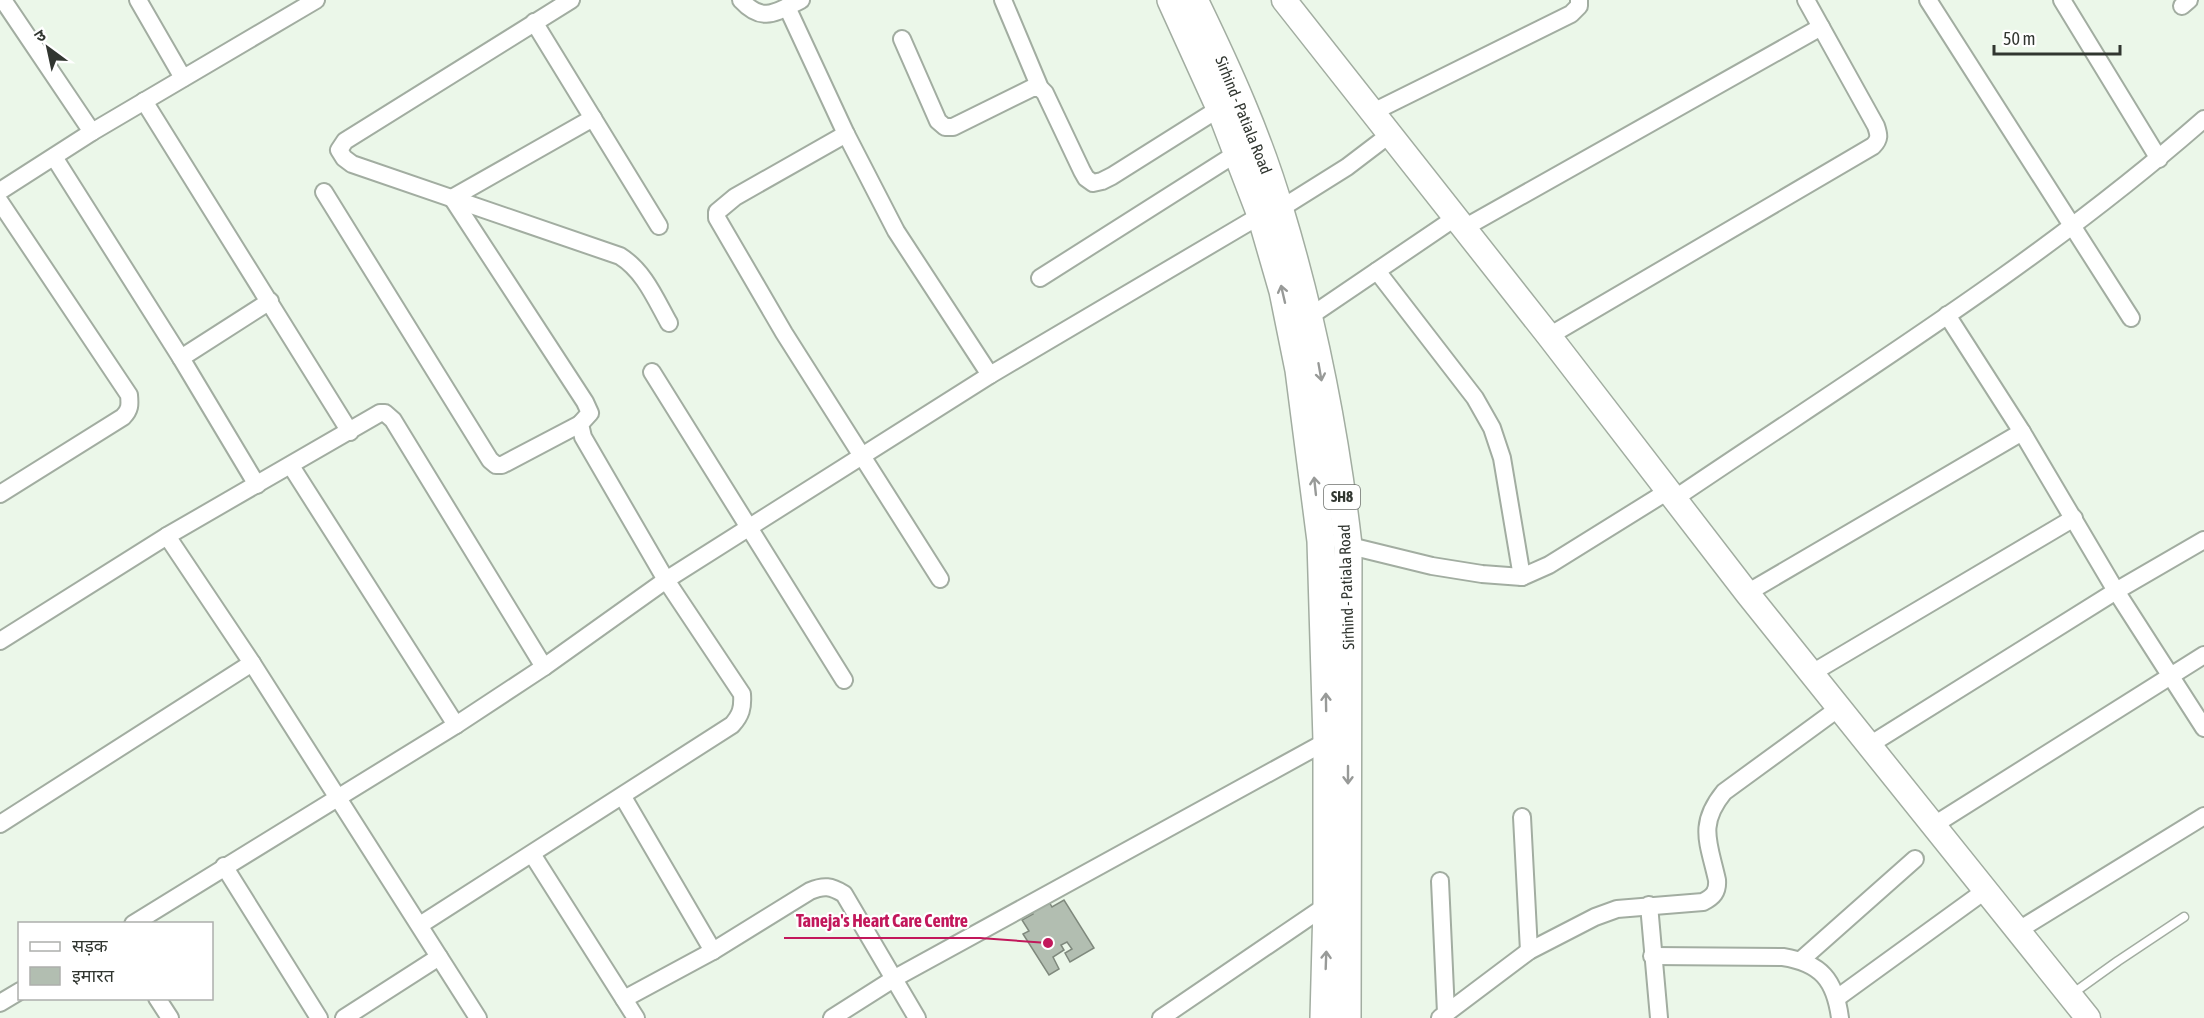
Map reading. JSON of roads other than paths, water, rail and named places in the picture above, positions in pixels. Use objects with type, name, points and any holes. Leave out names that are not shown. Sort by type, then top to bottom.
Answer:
[{"type":"main road","points":[[1171,0],[1238,153],[1270,212],[1299,370],[1312,457],[1334,543],[1327,741],[1324,1018]]},
{"type":"main road","name":"Sirhind - Patiala Road","points":[[1194,0],[1242,107],[1270,212],[1309,317],[1341,490],[1334,543],[1347,1018]]},
{"type":"street","points":[[2,0],[92,132]]},
{"type":"street","points":[[138,0],[183,78]]},
{"type":"street","points":[[0,191],[92,132],[316,0]]},
{"type":"street","points":[[571,0],[341,144],[339,150],[352,164],[620,255],[640,272],[669,323]]},
{"type":"street","points":[[741,0],[758,14],[768,15],[794,3],[846,134],[896,231],[990,375]]},
{"type":"street","points":[[1003,0],[1040,88],[1046,93],[1086,178],[1093,183],[1102,182],[1220,108]]},
{"type":"street","points":[[1284,0],[1747,592],[1839,708],[1871,744],[2088,1018]]},
{"type":"street","points":[[1371,113],[1571,14],[1579,6],[1578,0]]},
{"type":"street","points":[[1549,336],[1878,141],[1876,126],[1806,0]]},
{"type":"street","points":[[1928,0],[2131,318]]},
{"type":"street","points":[[2062,0],[2159,159]]},
{"type":"street","points":[[534,22],[659,226]]},
{"type":"street","points":[[1309,317],[1377,271],[1460,223],[1821,27]]},
{"type":"street","points":[[902,39],[938,121],[945,127],[952,127],[1032,88],[1040,88]]},
{"type":"street","points":[[144,101],[350,432]]},
{"type":"street","points":[[452,198],[592,118]]},
{"type":"street","points":[[1334,543],[1432,566],[1482,574],[1522,577],[1549,565],[1671,495],[2020,266],[2072,228],[2203,122]]},
{"type":"street","points":[[846,134],[735,197],[717,212],[720,226],[861,457],[940,579]]},
{"type":"street","points":[[137,922],[456,725],[544,667],[666,580],[990,375],[1347,168],[1389,135]]},
{"type":"street","points":[[1040,278],[1238,153]]},
{"type":"street","points":[[54,157],[181,358],[257,485]]},
{"type":"street","points":[[324,192],[490,460],[496,465],[502,465],[580,424],[588,417],[589,409],[452,198]]},
{"type":"street","points":[[0,202],[129,395],[130,404],[129,410],[123,417],[0,494]]},
{"type":"street","points":[[1377,271],[1475,398],[1492,428],[1502,458],[1522,577]]},
{"type":"street","points":[[181,358],[270,301]]},
{"type":"street","points":[[1947,315],[2022,432],[2116,591],[2204,728]]},
{"type":"street","points":[[652,372],[844,680]]},
{"type":"street","points":[[0,641],[167,536],[380,413],[385,413],[393,420],[544,667]]},
{"type":"street","points":[[420,925],[623,797],[732,725],[740,716],[743,706],[742,694],[666,580],[583,437],[580,424]]},
{"type":"street","points":[[1747,592],[2022,432]]},
{"type":"street","points":[[291,466],[456,725]]},
{"type":"street","points":[[1812,673],[2074,518]]},
{"type":"street","points":[[167,536],[252,663],[478,1018]]},
{"type":"street","points":[[1871,744],[2116,591],[2204,540]]},
{"type":"street","points":[[1934,825],[2204,655]]},
{"type":"street","points":[[0,824],[252,663]]},
{"type":"street","points":[[1443,1016],[1529,951],[1595,917],[1617,909],[1703,902],[1713,897],[1718,888],[1718,880],[1707,827],[1708,817],[1714,804],[1724,792],[1839,708]]},
{"type":"street","points":[[831,1018],[895,978],[1327,741]]},
{"type":"street","points":[[623,797],[713,951]]},
{"type":"street","points":[[1522,816],[1529,951]]},
{"type":"street","points":[[2018,931],[2204,816]]},
{"type":"street","points":[[532,854],[636,1018]]},
{"type":"street","points":[[1801,960],[1914,859]]},
{"type":"street","points":[[224,867],[319,1018]]},
{"type":"street","points":[[1440,881],[1443,1016]]},
{"type":"street","points":[[624,999],[713,951],[810,891],[822,886],[834,888],[844,894],[918,1018]]},
{"type":"street","points":[[1837,998],[1986,890]]},
{"type":"street","points":[[1649,905],[1659,1018]]},
{"type":"street","points":[[1161,1018],[1327,906]]},
{"type":"street","points":[[1652,956],[1783,957],[1801,960],[1819,970],[1829,982],[1837,998],[1840,1018]]},
{"type":"street","points":[[344,1018],[439,957]]},
{"type":"street","points":[[0,1003],[18,992]]},
{"type":"street","points":[[158,1000],[170,1018]]},
{"type":"street","points":[[0,1011],[4,1018]]},
{"type":"lane","points":[[2070,996],[2184,917]]},
{"type":"place","name":"Taneja's Heart Care Centre","points":[[1048,943]]}]
